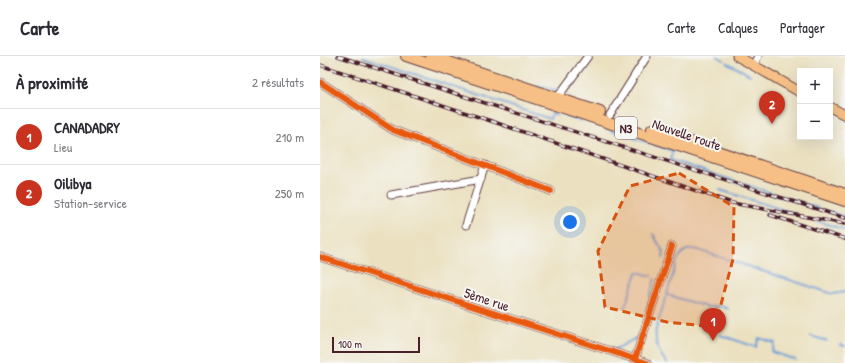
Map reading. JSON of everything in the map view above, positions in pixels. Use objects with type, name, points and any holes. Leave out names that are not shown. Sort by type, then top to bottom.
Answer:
[{"type":"highway","name":"Nouvelle route","points":[[406,56],[845,194]]},
{"type":"highway","name":"Nouvelle route","points":[[431,56],[610,115],[632,126],[845,201]]},
{"type":"main road","points":[[737,56],[797,90]]},
{"type":"main road","points":[[833,109],[845,115]]},
{"type":"street","points":[[557,98],[588,56]]},
{"type":"street","points":[[610,115],[647,56]]},
{"type":"street","points":[[754,66],[758,56]]},
{"type":"street","points":[[320,82],[393,130],[551,191]]},
{"type":"street","points":[[466,226],[485,165]]},
{"type":"street","points":[[391,196],[481,179]]},
{"type":"street","points":[[635,359],[672,246]]},
{"type":"street","name":"5ème rue","points":[[320,257],[647,363]]},
{"type":"highlighted area","points":[[679,173],[734,207],[733,259],[715,327],[667,322],[605,307],[598,251],[630,186]]},
{"type":"waterway","points":[[717,56],[724,60]]},
{"type":"waterway","points":[[363,57],[550,119],[552,113],[558,115]]},
{"type":"waterway","points":[[726,62],[750,75]]},
{"type":"waterway","points":[[537,86],[559,91]]},
{"type":"waterway","points":[[567,117],[581,121]]},
{"type":"waterway","points":[[607,129],[673,151],[670,160],[845,217]]},
{"type":"waterway","points":[[720,190],[793,213]]},
{"type":"waterway","points":[[818,221],[845,230]]},
{"type":"waterway","points":[[653,234],[664,253],[664,258]]},
{"type":"waterway","points":[[667,363],[657,348],[656,329],[677,261],[685,251],[691,249],[698,250],[833,294],[845,292]]},
{"type":"waterway","points":[[625,307],[637,272],[652,276]]},
{"type":"waterway","points":[[649,297],[655,279]]},
{"type":"waterway","points":[[668,295],[707,307],[721,306],[728,309]]},
{"type":"waterway","points":[[720,335],[756,347],[759,338],[775,343],[772,352],[796,360]]},
{"type":"waterway","points":[[811,336],[827,341]]},
{"type":"waterway","points":[[614,350],[636,338]]},
{"type":"waterway","points":[[840,345],[845,346]]},
{"type":"railway","points":[[338,56],[845,218]]},
{"type":"railway","points":[[320,65],[491,121],[732,203],[845,224]]},
{"type":"railway","points":[[770,215],[845,239]]},
{"type":"cycle path","points":[[320,82],[393,130],[551,191]]},
{"type":"cycle path","points":[[635,359],[672,246]]},
{"type":"cycle path","points":[[320,257],[647,363]]},
{"type":"place","name":"Oilibya","points":[[772,124]]},
{"type":"place","name":"CANADADRY","points":[[713,341]]}]
